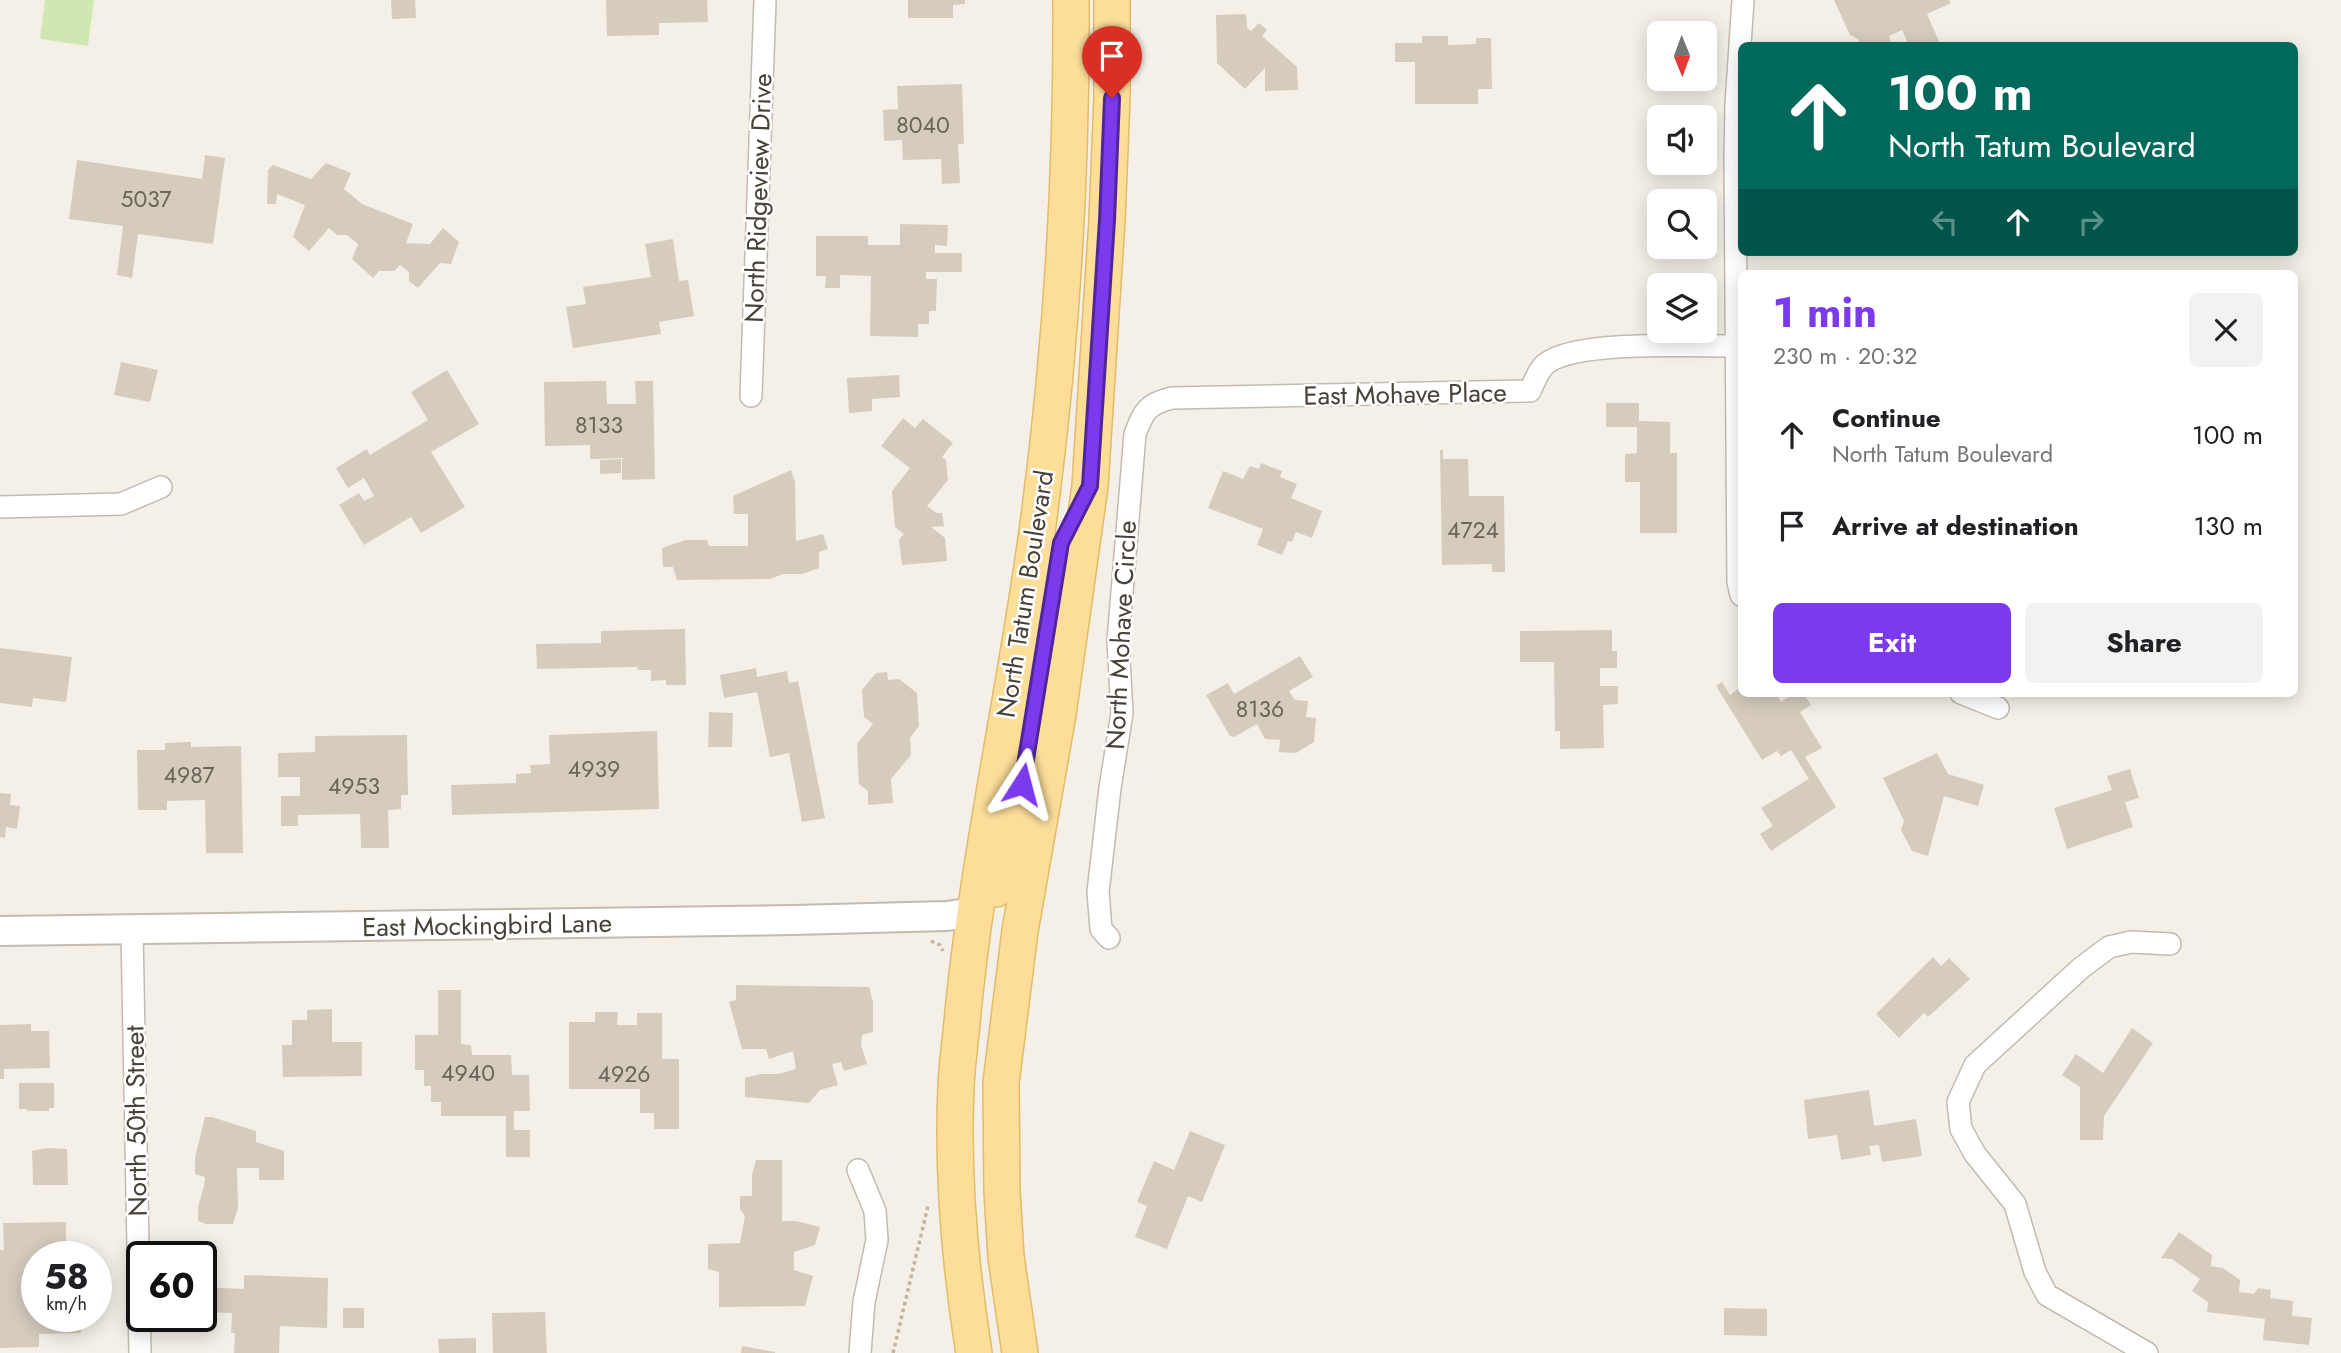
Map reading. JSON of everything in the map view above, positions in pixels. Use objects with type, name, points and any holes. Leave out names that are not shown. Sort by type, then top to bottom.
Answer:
[{"type":"main road","name":"North Tatum Boulevard","points":[[974,1353],[960,1247],[955,1142],[956,1085],[974,912],[1037,534],[1054,398],[1067,227],[1071,0]]},
{"type":"main road","name":"North Tatum Boulevard","points":[[1020,1353],[1006,1257],[1001,1083],[1020,932],[1058,715],[1090,486],[1107,220],[1112,98],[1112,0]]},
{"type":"main road","points":[[974,912],[989,899],[999,884],[1004,867],[1018,810],[1061,543],[1090,486]]},
{"type":"street","name":"North Ridgeview Drive","points":[[751,396],[765,0]]},
{"type":"street","points":[[1740,42],[1743,0]]},
{"type":"street","points":[[1738,74],[1735,118],[1738,582]]},
{"type":"street","name":"East Mohave Place","points":[[1143,412],[1156,402],[1172,398],[1530,391],[1545,363],[1572,351],[1736,345]]},
{"type":"street","name":"North Mohave Circle","points":[[1109,939],[1101,929],[1098,892],[1122,713],[1119,625],[1135,435],[1143,412]]},
{"type":"street","points":[[0,507],[121,504],[161,487]]},
{"type":"street","points":[[1971,697],[1998,708]]},
{"type":"street","name":"East Mockingbird Lane","points":[[0,931],[793,920],[947,916],[974,912]]},
{"type":"street","name":"North 50th Street","points":[[132,930],[140,1353]]},
{"type":"street","points":[[2147,1353],[2047,1295],[2035,1272],[2015,1204],[1975,1154],[1961,1129],[1958,1102],[1975,1065],[2081,968],[2109,947],[2131,942],[2171,944]]},
{"type":"street","points":[[858,1170],[875,1211],[877,1240],[864,1302],[860,1353]]},
{"type":"path","points":[[926,938],[940,945],[944,954],[943,961]]},
{"type":"path","points":[[893,1353],[929,1208],[928,1196]]},
{"type":"green space","points":[[45,0],[94,0],[88,46],[40,39]]},
{"type":"building","points":[[391,0],[415,0],[416,18],[392,19]]},
{"type":"building","points":[[606,0],[707,0],[708,22],[659,23],[659,35],[607,36]]},
{"type":"building","points":[[908,0],[965,0],[965,4],[953,5],[953,18],[908,18]]},
{"type":"building","points":[[1834,0],[1949,0],[1951,3],[1927,14],[1939,42],[1907,42],[1902,30],[1889,36],[1891,42],[1859,42],[1850,35]]},
{"type":"building","points":[[1246,14],[1247,28],[1251,31],[1259,23],[1267,30],[1262,36],[1297,67],[1298,90],[1265,91],[1265,68],[1245,89],[1217,63],[1216,15]]},
{"type":"building","points":[[1422,36],[1448,36],[1448,45],[1476,44],[1476,38],[1491,38],[1492,89],[1478,89],[1478,104],[1415,104],[1415,62],[1395,62],[1395,43],[1422,43]]},
{"type":"building","points":[[962,84],[964,144],[958,144],[960,183],[942,184],[941,159],[903,160],[902,140],[884,141],[883,110],[898,109],[897,86]]},
{"type":"building","points":[[205,155],[225,158],[213,244],[138,234],[132,278],[117,275],[123,226],[69,219],[77,160],[202,179]]},
{"type":"building","points":[[326,163],[351,173],[344,189],[362,204],[413,224],[406,243],[430,244],[443,228],[459,242],[451,264],[440,263],[418,288],[409,281],[409,272],[400,265],[394,271],[379,271],[373,278],[352,259],[358,244],[347,235],[337,235],[329,228],[309,251],[293,237],[305,205],[277,194],[276,204],[267,204],[268,170],[273,165],[311,179]]},
{"type":"building","points":[[900,224],[948,225],[947,246],[935,245],[935,253],[962,253],[962,272],[926,272],[926,279],[937,279],[936,311],[929,311],[929,324],[918,324],[918,337],[870,336],[871,276],[840,275],[840,288],[825,288],[826,276],[816,276],[816,236],[868,236],[868,245],[900,245]]},
{"type":"building","points":[[673,239],[679,281],[688,280],[694,316],[659,322],[661,334],[573,348],[566,307],[586,304],[583,287],[651,277],[645,244]]},
{"type":"building","points":[[121,362],[158,370],[150,402],[114,395]]},
{"type":"building","points":[[447,370],[479,424],[431,452],[465,507],[421,533],[411,517],[364,545],[339,505],[359,493],[364,501],[374,496],[364,478],[348,488],[336,468],[367,449],[370,455],[428,420],[411,392]]},
{"type":"building","points":[[899,375],[900,397],[872,399],[872,411],[849,413],[847,378]]},
{"type":"building","points":[[606,381],[607,404],[636,404],[635,381],[653,381],[655,479],[622,480],[624,458],[590,459],[590,445],[545,446],[544,382]]},
{"type":"building","points":[[1606,403],[1639,403],[1639,421],[1670,422],[1670,453],[1677,453],[1677,533],[1640,533],[1640,482],[1625,482],[1625,454],[1637,453],[1637,427],[1606,427]]},
{"type":"building","points":[[903,418],[915,428],[923,419],[953,443],[942,457],[946,460],[948,480],[927,506],[936,513],[942,513],[944,526],[931,527],[945,538],[947,561],[902,565],[899,540],[904,534],[895,527],[892,491],[910,468],[881,446]]},
{"type":"building","points":[[1440,450],[1443,450],[1443,459],[1468,459],[1469,496],[1504,496],[1505,572],[1492,572],[1492,564],[1442,565]]},
{"type":"building","points":[[621,459],[621,473],[600,474],[600,460]]},
{"type":"building","points":[[1261,463],[1282,471],[1280,477],[1297,484],[1291,498],[1322,511],[1312,538],[1296,532],[1292,542],[1288,541],[1282,555],[1257,545],[1263,529],[1208,508],[1223,471],[1243,479],[1250,466],[1259,469]]},
{"type":"building","points":[[791,470],[795,482],[796,541],[823,534],[828,549],[819,552],[819,568],[802,574],[783,574],[770,579],[677,580],[673,567],[663,567],[662,548],[685,540],[707,540],[709,546],[748,546],[748,514],[734,514],[733,496]]},
{"type":"building","points":[[685,629],[686,685],[666,685],[666,680],[651,681],[651,670],[638,670],[637,667],[537,669],[536,644],[601,643],[601,631]]},
{"type":"building","points":[[1612,630],[1612,651],[1617,651],[1617,668],[1600,668],[1600,686],[1618,686],[1618,704],[1603,705],[1604,748],[1560,749],[1560,731],[1555,731],[1554,662],[1520,662],[1520,631]]},
{"type":"building","points":[[0,648],[72,657],[66,702],[33,698],[32,707],[0,703]]},
{"type":"building","points":[[1300,656],[1313,677],[1289,691],[1295,700],[1308,701],[1306,717],[1316,718],[1314,742],[1296,753],[1279,752],[1280,740],[1265,739],[1257,724],[1234,737],[1230,736],[1206,695],[1228,683],[1234,694]]},
{"type":"building","points":[[756,668],[757,677],[787,671],[789,683],[798,681],[825,818],[802,822],[789,753],[770,757],[757,692],[724,698],[720,675]]},
{"type":"building","points":[[887,672],[888,680],[899,679],[917,693],[919,726],[910,738],[911,755],[891,779],[893,803],[868,805],[868,791],[859,784],[857,744],[873,724],[864,717],[862,690],[876,673]]},
{"type":"building","points":[[1722,682],[1730,695],[1738,689],[1738,697],[1778,697],[1781,702],[1789,697],[1806,697],[1811,705],[1800,712],[1822,748],[1805,757],[1836,807],[1771,851],[1760,834],[1773,826],[1761,808],[1809,779],[1791,750],[1781,756],[1777,751],[1762,760],[1716,686]]},
{"type":"building","points":[[709,712],[733,713],[732,747],[708,747]]},
{"type":"building","points":[[657,731],[659,809],[452,815],[451,785],[516,783],[516,774],[531,773],[530,765],[550,764],[549,735]]},
{"type":"building","points":[[407,735],[408,795],[401,795],[401,809],[388,810],[389,848],[361,848],[360,814],[298,815],[298,826],[281,826],[281,796],[300,796],[300,777],[278,777],[278,753],[315,752],[315,736]]},
{"type":"building","points":[[191,742],[191,747],[241,746],[243,853],[206,853],[205,800],[167,801],[167,810],[138,810],[137,750],[165,750],[165,743]]},
{"type":"building","points":[[1937,753],[1948,774],[1984,785],[1978,806],[1944,796],[1928,856],[1912,851],[1901,830],[1904,821],[1883,778]]},
{"type":"building","points":[[2130,769],[2139,798],[2125,802],[2133,827],[2067,849],[2054,808],[2112,790],[2107,776]]},
{"type":"building","points":[[0,793],[11,794],[10,805],[20,806],[17,829],[6,827],[5,838],[0,837]]},
{"type":"building","points":[[1933,957],[1941,966],[1949,958],[1970,979],[1928,1017],[1924,1013],[1899,1038],[1876,1014]]},
{"type":"building","points":[[736,985],[869,987],[873,1002],[873,1032],[862,1035],[861,1045],[867,1064],[844,1071],[841,1062],[832,1064],[838,1085],[820,1090],[809,1103],[745,1097],[745,1078],[796,1069],[793,1051],[769,1059],[766,1049],[742,1049],[729,1002],[736,1000]]},
{"type":"building","points":[[438,990],[461,990],[461,1044],[471,1045],[472,1055],[511,1055],[512,1075],[529,1075],[530,1111],[514,1111],[514,1130],[530,1130],[530,1157],[506,1157],[506,1116],[441,1116],[441,1102],[431,1102],[431,1086],[424,1086],[424,1070],[415,1070],[415,1035],[438,1035]]},
{"type":"building","points":[[332,1009],[332,1042],[362,1042],[362,1076],[283,1077],[282,1045],[292,1045],[292,1020],[307,1020],[307,1010]]},
{"type":"building","points":[[595,1012],[618,1012],[617,1025],[637,1025],[637,1013],[662,1013],[662,1059],[679,1059],[679,1129],[654,1129],[654,1113],[640,1113],[640,1089],[569,1089],[569,1022],[595,1022]]},
{"type":"building","points":[[31,1024],[31,1031],[49,1031],[50,1068],[4,1069],[4,1079],[0,1079],[0,1025]]},
{"type":"building","points":[[2132,1028],[2153,1043],[2104,1116],[2103,1140],[2080,1140],[2080,1087],[2062,1075],[2076,1054],[2103,1073]]},
{"type":"building","points":[[19,1083],[54,1083],[54,1108],[49,1108],[49,1111],[19,1109]]},
{"type":"building","points":[[1869,1090],[1874,1126],[1916,1119],[1922,1156],[1882,1162],[1879,1145],[1869,1146],[1871,1155],[1841,1160],[1837,1135],[1808,1139],[1804,1100]]},
{"type":"building","points":[[205,1117],[256,1131],[256,1142],[284,1151],[284,1180],[259,1180],[259,1168],[237,1168],[238,1208],[233,1224],[206,1224],[198,1221],[198,1207],[205,1177],[195,1174],[195,1158]]},
{"type":"building","points":[[1190,1131],[1225,1145],[1202,1202],[1188,1196],[1167,1249],[1135,1237],[1147,1206],[1137,1202],[1154,1161],[1174,1170]]},
{"type":"building","points":[[47,1148],[67,1149],[68,1185],[33,1185],[32,1151]]},
{"type":"building","points":[[756,1160],[782,1160],[782,1221],[796,1221],[820,1227],[815,1245],[794,1252],[794,1270],[813,1276],[805,1306],[719,1307],[719,1272],[708,1269],[708,1244],[740,1243],[745,1216],[740,1209],[740,1196],[752,1196],[752,1175]]},
{"type":"building","points":[[66,1222],[66,1241],[21,1241],[21,1332],[81,1333],[39,1334],[39,1347],[0,1348],[0,1250],[4,1250],[3,1223]]},
{"type":"building","points":[[2179,1232],[2212,1255],[2211,1266],[2223,1268],[2240,1280],[2239,1292],[2254,1294],[2258,1288],[2271,1290],[2270,1298],[2293,1301],[2292,1316],[2312,1318],[2309,1345],[2263,1340],[2265,1319],[2207,1312],[2208,1302],[2192,1291],[2200,1279],[2172,1259],[2161,1258]]},
{"type":"building","points":[[244,1275],[328,1278],[327,1328],[280,1326],[279,1353],[234,1353],[232,1313],[217,1313],[217,1288],[244,1289]]},
{"type":"building","points":[[343,1308],[364,1308],[364,1328],[343,1328]]},
{"type":"building","points":[[1724,1308],[1767,1309],[1767,1336],[1724,1335]]},
{"type":"building","points":[[545,1312],[547,1353],[493,1353],[492,1313]]},
{"type":"building","points":[[476,1338],[476,1353],[439,1353],[438,1339]]},
{"type":"building","points":[[742,1346],[775,1352],[775,1353],[741,1353]]},
{"type":"route","points":[[1022,784],[1061,543],[1090,486],[1112,98]]}]
